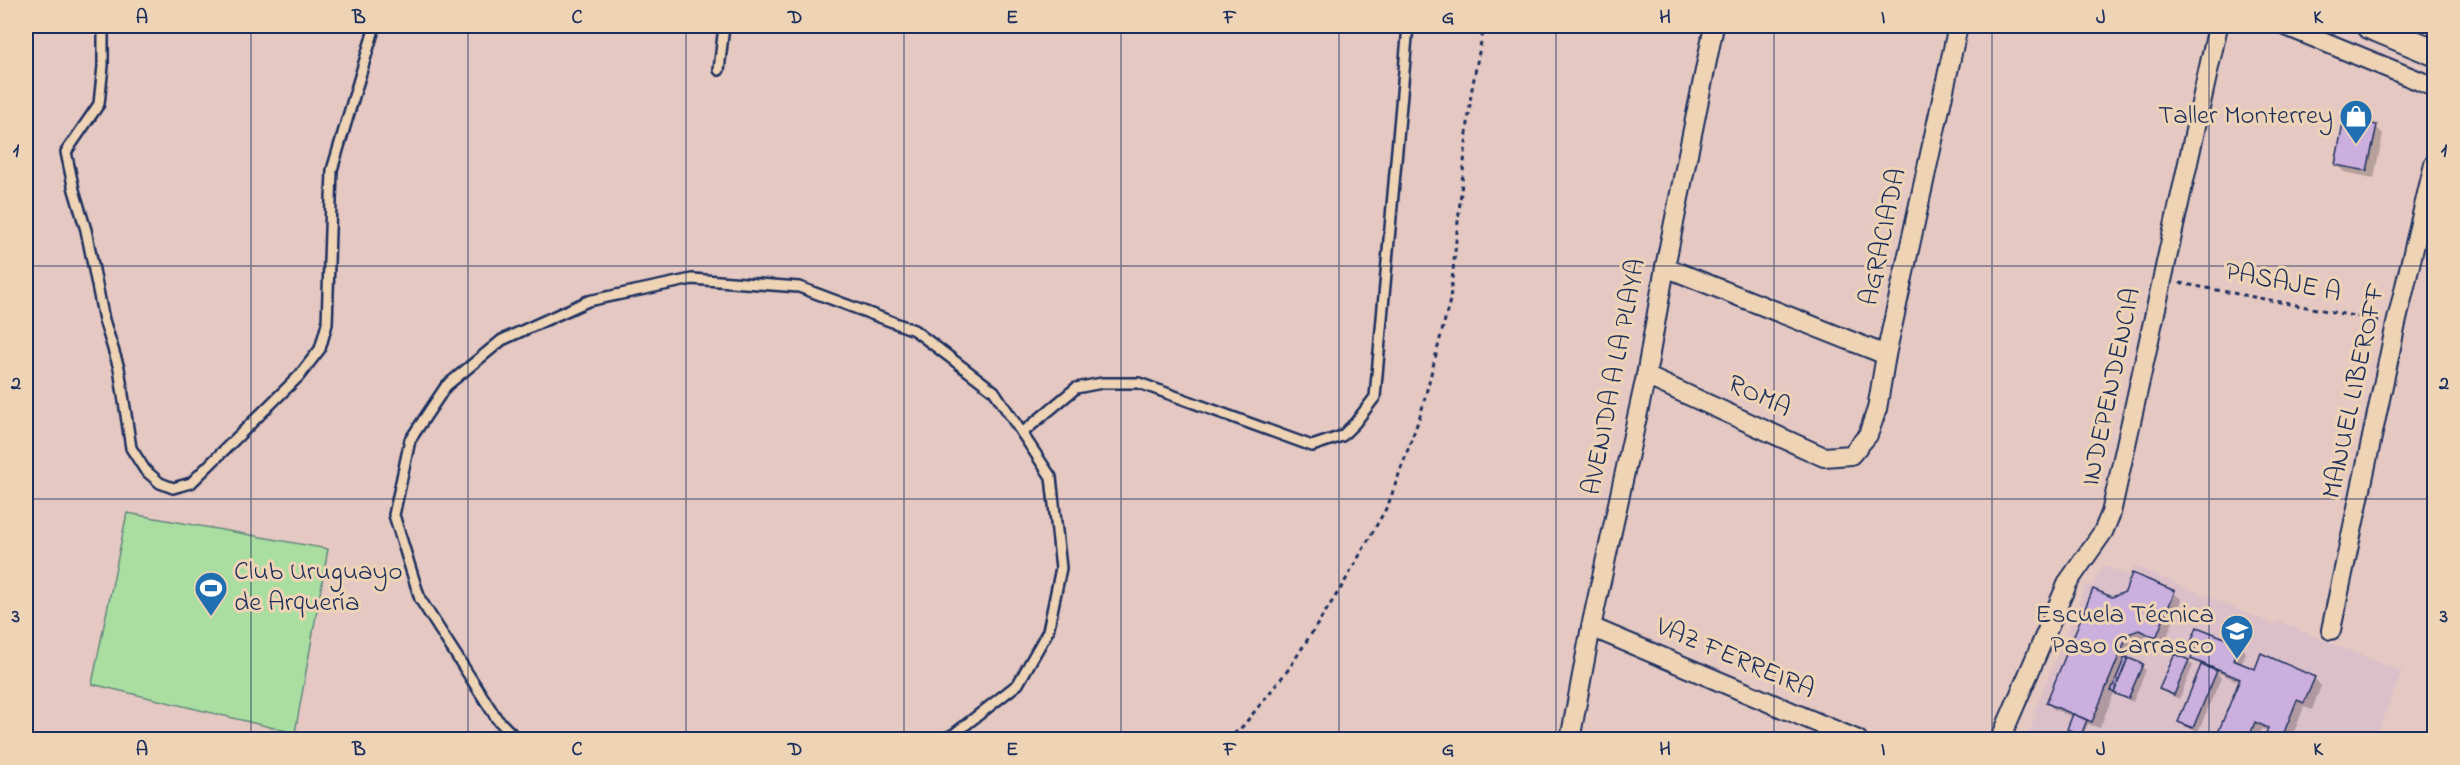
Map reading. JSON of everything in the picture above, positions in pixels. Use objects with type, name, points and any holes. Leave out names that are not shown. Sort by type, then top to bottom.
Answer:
[{"type":"main road","points":[[2371,26],[2434,52]]},
{"type":"street","name":"AVENIDA A LA PLAYA","points":[[1570,740],[1591,627],[1646,376],[1665,267],[1714,26]]},
{"type":"street","name":"AGRACIADA","points":[[1851,455],[1868,435],[1877,409],[1886,355],[1958,26]]},
{"type":"street","name":"INDEPENDENCIA","points":[[2000,740],[2068,582],[2103,532],[2111,513],[2218,26]]},
{"type":"street","points":[[2286,26],[2434,87]]},
{"type":"street","name":"MANUEL LIBEROFF","points":[[2331,630],[2396,324],[2434,164]]},
{"type":"street","points":[[1665,267],[1886,355]]},
{"type":"street","name":"ROMA","points":[[1646,376],[1824,457],[1851,455]]},
{"type":"street","name":"VAZ FERREIRA","points":[[1591,627],[1858,740]]},
{"type":"lane","points":[[103,26],[104,66],[99,104],[66,152],[86,230],[104,320],[119,368],[131,448],[145,470],[159,483],[173,488],[191,483],[299,375],[320,349],[327,324],[332,170],[375,26]]},
{"type":"lane","points":[[719,69],[724,26]]},
{"type":"lane","points":[[1022,433],[1076,388],[1102,383],[1139,383],[1312,446],[1342,436],[1355,423],[1375,397],[1408,26]]},
{"type":"lane","points":[[518,740],[497,719],[420,599],[394,515],[410,440],[446,386],[502,340],[588,301],[692,279],[800,287],[914,330],[994,391],[1051,477],[1061,568],[1048,631],[1018,684],[954,734],[941,740]]},
{"type":"path","points":[[1227,740],[1243,726],[1288,669],[1344,583],[1388,505],[1421,413],[1450,300],[1471,94],[1484,26]]},
{"type":"path","name":"PASAJE A","points":[[2163,279],[2396,324]]},
{"type":"shaded area","points":[[2103,565],[2130,576],[2135,566],[2275,625],[2277,621],[2402,672],[2375,739],[2025,740],[2037,715],[2033,714],[2086,586],[2093,585]]},
{"type":"green space","name":"Club Uruguayo de Arquería","points":[[127,513],[328,549],[295,733],[92,684]]},
{"type":"building","name":"Taller Monterrey","points":[[2344,118],[2377,125],[2367,171],[2335,165]]},
{"type":"building","points":[[2132,573],[2175,591],[2156,638],[2139,630],[2128,634],[2092,722],[2046,703],[2093,589],[2112,597],[2125,592]]},
{"type":"building","points":[[2197,627],[2240,644],[2233,660],[2255,669],[2261,653],[2315,677],[2304,703],[2297,700],[2281,740],[2264,739],[2268,728],[2255,722],[2248,740],[2215,740],[2240,679],[2191,659],[2195,649],[2189,647]]},
{"type":"building","points":[[2175,654],[2189,660],[2174,695],[2159,689]]},
{"type":"building","points":[[2125,657],[2128,658],[2114,693],[2111,691]]},
{"type":"building","points":[[2128,658],[2143,664],[2128,699],[2114,693]]},
{"type":"building","points":[[2201,665],[2217,671],[2193,728],[2178,722]]},
{"type":"building","points":[[2073,714],[2087,720],[2081,735],[2067,729]]},
{"type":"place","name":"Taller Monterrey","points":[[2356,145]]},
{"type":"place","name":"Club Uruguayo de Arquería","points":[[211,617]]},
{"type":"place","name":"Escuela Técnica Paso Carrasco","points":[[2237,660]]}]
